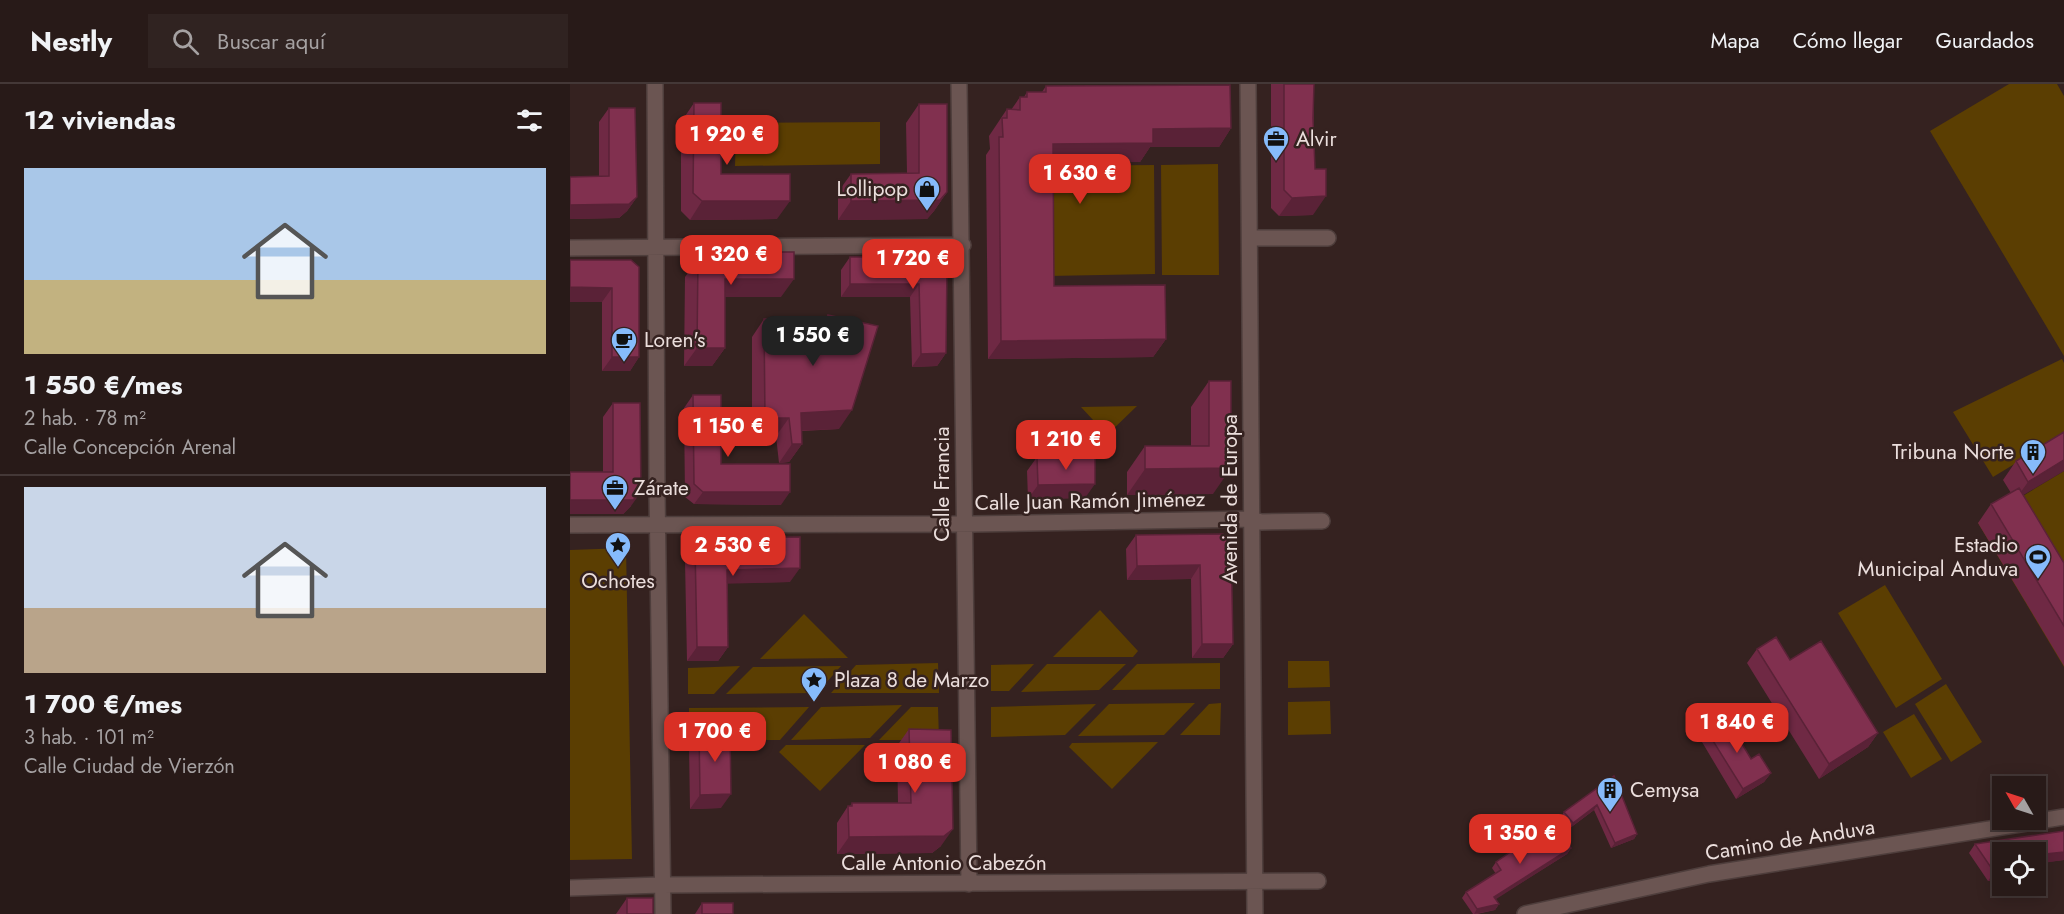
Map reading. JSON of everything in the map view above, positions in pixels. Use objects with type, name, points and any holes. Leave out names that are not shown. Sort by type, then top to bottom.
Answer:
[{"type":"street","points":[[655,84],[663,914]]},
{"type":"street","name":"Calle Francia","points":[[959,84],[963,244],[963,524],[969,884]]},
{"type":"street","name":"Avenida de Europa","points":[[1248,84],[1255,914]]},
{"type":"street","points":[[1250,238],[1328,238]]},
{"type":"street","points":[[570,248],[963,244]]},
{"type":"street","name":"Calle Juan Ramón Jiménez","points":[[570,525],[963,524],[1251,519],[1261,522],[1322,521]]},
{"type":"street","name":"Camino de Anduva","points":[[1525,914],[1708,874],[2064,817]]},
{"type":"street","name":"Calle Antonio Cabezón","points":[[570,888],[661,885],[1318,881]]},
{"type":"shaded area","points":[[2009,84],[2057,84],[2064,96],[2064,356],[1930,131]]},
{"type":"shaded area","points":[[880,122],[880,164],[735,166],[736,123]]},
{"type":"shaded area","points":[[1218,164],[1219,275],[1162,275],[1161,165]]},
{"type":"shaded area","points":[[1154,165],[1155,274],[1048,276],[1047,166]]},
{"type":"shaded area","points":[[2062,359],[2064,363],[2064,434],[1993,477],[1953,412]]},
{"type":"shaded area","points":[[1137,406],[1107,435],[1081,407]]},
{"type":"shaded area","name":"Estadio Municipal Anduva","points":[[2064,471],[2064,667],[1978,523]]},
{"type":"shaded area","points":[[626,548],[632,859],[570,860],[570,550]]},
{"type":"shaded area","points":[[1885,585],[1942,679],[1896,708],[1838,613]]},
{"type":"shaded area","points":[[1100,610],[1138,651],[1133,657],[1053,657]]},
{"type":"shaded area","points":[[804,614],[848,658],[760,659]]},
{"type":"shaded area","points":[[1288,661],[1329,661],[1330,687],[1288,688]]},
{"type":"shaded area","points":[[938,663],[939,693],[831,693],[856,665]]},
{"type":"shaded area","points":[[1220,663],[1220,689],[1112,690],[1137,664]]},
{"type":"shaded area","points":[[1034,664],[1009,691],[991,691],[991,665]]},
{"type":"shaded area","points":[[1047,664],[1126,664],[1099,690],[1021,692]]},
{"type":"shaded area","points":[[740,666],[714,694],[688,694],[688,668]]},
{"type":"shaded area","points":[[841,666],[817,693],[726,694],[753,667]]},
{"type":"shaded area","points":[[1946,684],[1982,742],[1951,762],[1915,704]]},
{"type":"shaded area","points":[[1330,701],[1331,734],[1288,735],[1288,702]]},
{"type":"shaded area","points":[[1195,703],[1164,735],[1078,736],[1109,704]]},
{"type":"shaded area","points":[[1221,703],[1220,735],[1180,735],[1209,704]]},
{"type":"shaded area","points":[[1096,704],[1065,735],[991,737],[991,707]]},
{"type":"shaded area","points":[[902,705],[870,738],[791,740],[821,707]]},
{"type":"shaded area","points":[[809,707],[780,740],[689,740],[689,708]]},
{"type":"shaded area","points":[[911,707],[938,707],[939,740],[879,740]]},
{"type":"shaded area","points":[[1914,714],[1942,759],[1911,778],[1883,732]]},
{"type":"shaded area","points":[[1158,742],[1112,789],[1069,747],[1072,743]]},
{"type":"shaded area","points":[[786,745],[865,745],[820,791],[779,752]]},
{"type":"building","points":[[1284,84],[1314,84],[1315,169],[1326,169],[1326,196],[1292,198],[1284,190]]},
{"type":"building","points":[[1230,85],[1231,128],[1153,129],[1153,143],[1053,144],[1054,286],[1165,285],[1166,339],[1001,341],[999,137],[1003,137],[1002,118],[1007,118],[1007,109],[1020,110],[1020,97],[1027,97],[1027,92],[1046,92],[1046,86]]},
{"type":"building","points":[[694,103],[721,103],[721,174],[790,174],[790,201],[702,201],[693,193]]},
{"type":"building","points":[[919,104],[947,104],[947,192],[940,200],[851,201],[851,174],[919,173]]},
{"type":"building","points":[[609,108],[635,108],[637,197],[629,204],[570,205],[570,177],[609,176]]},
{"type":"building","points":[[706,252],[794,252],[794,279],[725,279],[725,348],[697,348],[698,259]]},
{"type":"building","points":[[850,257],[939,257],[947,265],[946,353],[921,354],[919,284],[850,284]]},
{"type":"building","points":[[570,260],[631,260],[639,267],[639,357],[612,357],[612,288],[570,287]]},
{"type":"building","points":[[828,315],[878,326],[852,410],[801,413],[802,444],[792,444],[789,418],[765,418],[764,319],[799,318],[799,323],[827,322]]},
{"type":"building","points":[[1209,381],[1231,381],[1231,468],[1145,469],[1145,446],[1209,446]]},
{"type":"building","points":[[693,395],[721,395],[721,464],[790,464],[790,492],[703,492],[694,484]]},
{"type":"building","points":[[613,403],[640,403],[641,492],[633,500],[570,500],[570,472],[613,472]]},
{"type":"building","points":[[2064,432],[2064,460],[2028,482],[2016,461]]},
{"type":"building","points":[[1037,457],[1095,457],[1095,484],[1038,485]]},
{"type":"building","points":[[2019,488],[2064,563],[2064,626],[1991,504]]},
{"type":"building","points":[[1223,534],[1231,541],[1233,644],[1202,644],[1200,565],[1137,566],[1136,535]]},
{"type":"building","points":[[800,537],[800,568],[727,570],[728,647],[697,647],[695,546],[703,538]]},
{"type":"building","points":[[1776,637],[1790,660],[1821,641],[1878,733],[1829,764],[1757,649]]},
{"type":"building","points":[[1725,716],[1751,759],[1759,754],[1771,773],[1743,789],[1705,728]]},
{"type":"building","points":[[909,729],[951,730],[953,829],[944,836],[849,837],[848,806],[852,806],[852,803],[911,803]]},
{"type":"building","points":[[699,731],[730,731],[731,794],[700,795]]},
{"type":"building","name":"Cemysa","points":[[1614,776],[1637,834],[1615,843],[1597,805],[1573,823],[1564,812]]},
{"type":"building","points":[[1554,822],[1571,848],[1494,897],[1499,904],[1477,909],[1466,892],[1501,870],[1496,862]]},
{"type":"building","points":[[2064,831],[2064,852],[2046,854],[2046,842],[1992,842],[1992,869],[1975,844]]},
{"type":"building","points":[[627,898],[653,898],[653,914],[627,914]]},
{"type":"building","points":[[702,903],[733,903],[733,914],[702,914]]},
{"type":"place","name":"Alvir","points":[[1276,162]]},
{"type":"place","name":"Lollipop","points":[[927,212]]},
{"type":"place","name":"Loren's","points":[[624,363]]},
{"type":"place","name":"Tribuna Norte","points":[[2033,475]]},
{"type":"place","name":"Zárate","points":[[615,511]]},
{"type":"place","name":"Ochotes","points":[[618,568]]},
{"type":"place","name":"Estadio Municipal Anduva","points":[[2038,580]]},
{"type":"place","name":"Plaza 8 de Marzo","points":[[814,703]]},
{"type":"place","name":"Cemysa","points":[[1610,813]]}]
